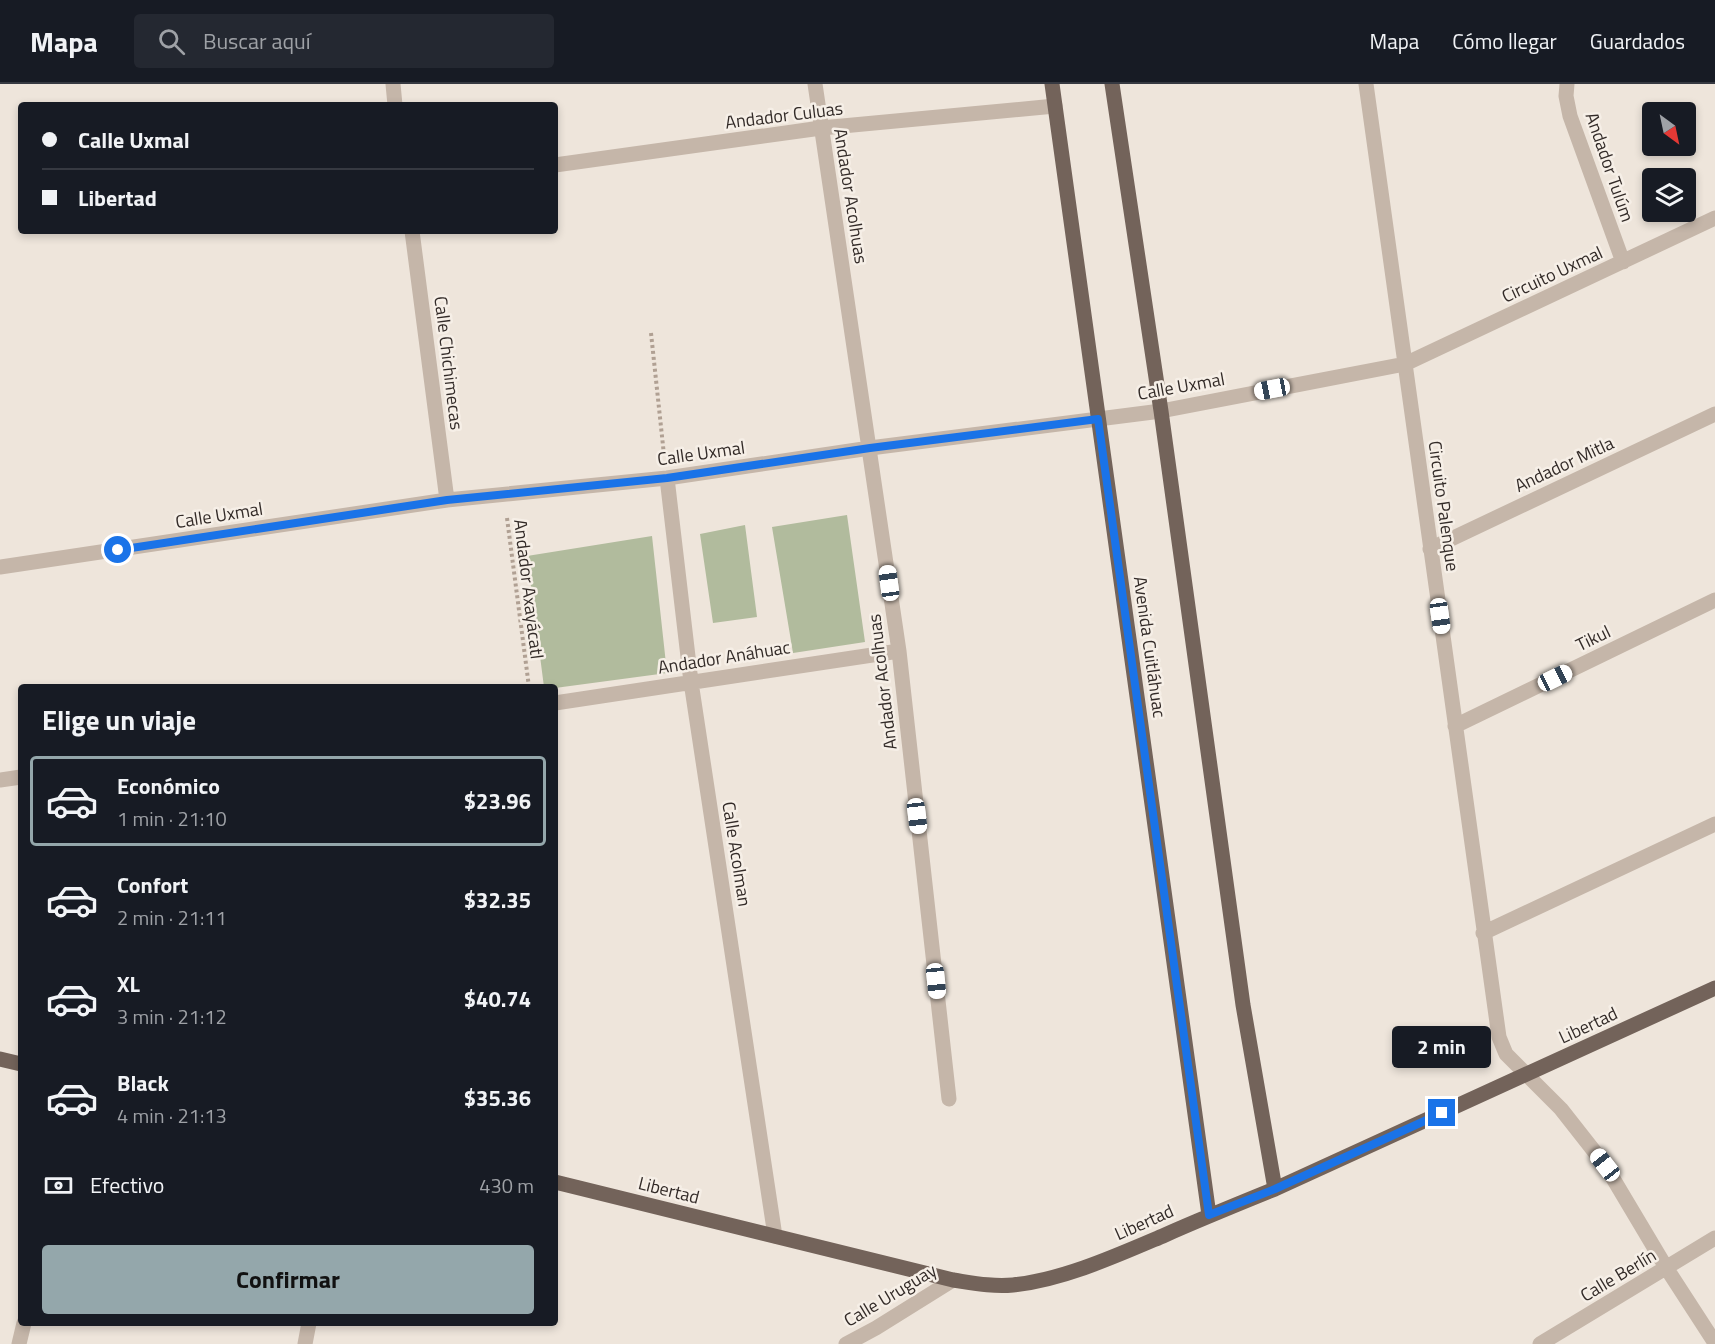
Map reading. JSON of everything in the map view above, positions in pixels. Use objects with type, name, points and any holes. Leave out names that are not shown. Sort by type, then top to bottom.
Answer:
[{"type":"main road","name":"Avenida Cuitláhuac","points":[[1052,84],[1209,1215]]},
{"type":"main road","points":[[1112,84],[1161,411],[1243,1005],[1275,1189]]},
{"type":"main road","name":"Libertad","points":[[558,1181],[953,1280],[982,1285],[1012,1285],[1043,1280],[1102,1262],[1275,1189],[1715,988]]},
{"type":"main road","points":[[0,1059],[18,1063]]},
{"type":"street","points":[[393,84],[395,102]]},
{"type":"street","name":"Andador Acolhuas","points":[[815,84],[899,651],[949,1099]]},
{"type":"street","name":"Circuito Palenque","points":[[1366,84],[1499,1037],[1506,1054],[1561,1109],[1605,1165],[1667,1269],[1715,1343]]},
{"type":"street","name":"Andador Tulúm","points":[[1567,84],[1566,96],[1570,116],[1623,262]]},
{"type":"street","name":"Andador Culuas","points":[[558,165],[821,128],[1055,106]]},
{"type":"street","name":"Circuito Uxmal","points":[[1405,364],[1715,218]]},
{"type":"street","name":"Calle Chichimecas","points":[[412,234],[447,500]]},
{"type":"street","name":"Calle Uxmal","points":[[0,567],[447,500],[667,478],[870,448],[1161,411],[1405,364]]},
{"type":"street","name":"Andador Mitla","points":[[1430,549],[1715,414]]},
{"type":"street","name":"Calle Acolman","points":[[667,478],[691,681],[776,1236]]},
{"type":"street","name":"Tikul","points":[[1455,726],[1715,600]]},
{"type":"street","name":"Andador Anáhuac","points":[[558,703],[899,651]]},
{"type":"street","points":[[0,780],[18,777]]},
{"type":"street","points":[[1484,933],[1715,824]]},
{"type":"street","name":"Calle Berlín","points":[[1540,1344],[1715,1238]]},
{"type":"street","name":"Calle Uruguay","points":[[846,1344],[953,1280]]},
{"type":"street","points":[[20,1344],[23,1326]]},
{"type":"street","points":[[304,1344],[308,1326]]},
{"type":"street","points":[[876,1328],[879,1344]]},
{"type":"path","points":[[651,333],[667,478]]},
{"type":"path","name":"Andador Axayácatl","points":[[504,495],[529,684]]},
{"type":"green space","points":[[847,515],[865,642],[793,653],[772,527]]},
{"type":"green space","points":[[745,525],[757,617],[713,623],[700,534]]},
{"type":"green space","points":[[652,536],[667,673],[558,688],[558,684],[544,684],[527,556]]},
{"type":"route","points":[[118,550],[447,500],[667,478],[870,448],[1098,419],[1209,1215],[1275,1189],[1442,1113]]}]
